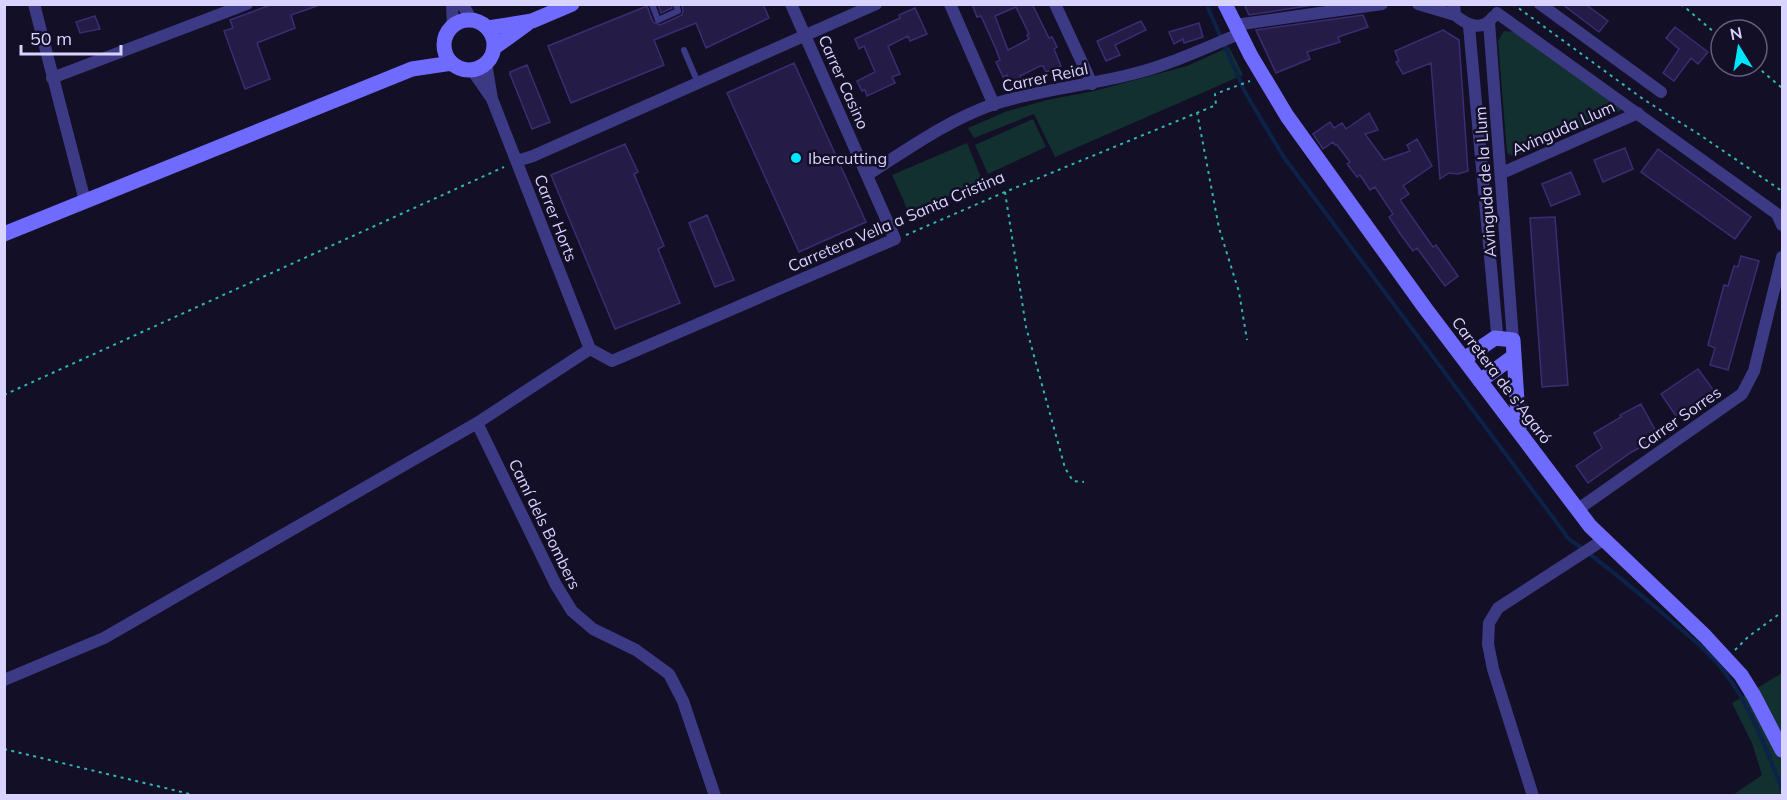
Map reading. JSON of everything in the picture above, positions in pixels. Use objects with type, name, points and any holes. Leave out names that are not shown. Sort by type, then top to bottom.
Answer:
[{"type":"street","points":[[34,4],[85,201]]},
{"type":"street","points":[[52,78],[248,4]]},
{"type":"street","points":[[452,4],[453,26]]},
{"type":"street","points":[[462,4],[472,20]]},
{"type":"street","points":[[495,47],[532,21],[572,4]]},
{"type":"street","name":"Carrer Casino","points":[[791,4],[896,240]]},
{"type":"street","points":[[517,161],[876,4]]},
{"type":"street","points":[[950,4],[994,105]]},
{"type":"street","points":[[1055,4],[1092,84]]},
{"type":"street","name":"Carretera de s'Agaró","points":[[1225,4],[1235,32],[1303,141],[1600,542],[1726,658],[1754,696],[1782,750]]},
{"type":"street","name":"Carrer Reial","points":[[867,175],[939,128],[994,105],[1166,65],[1204,49],[1235,32],[1382,4]]},
{"type":"street","points":[[1418,4],[1454,10],[1469,26],[1480,26],[1494,13],[1638,113],[1777,214],[1782,225]]},
{"type":"street","points":[[1540,4],[1661,92]]},
{"type":"street","name":"Avinguda de la Llum","points":[[1494,13],[1513,340]]},
{"type":"street","points":[[472,20],[488,28],[495,47],[486,63],[472,70],[461,69],[452,63],[446,54],[444,44],[453,26],[462,21],[472,20]]},
{"type":"street","points":[[488,28],[532,21]]},
{"type":"street","name":"Avinguda de la Llum","points":[[1469,26],[1497,333],[1495,338]]},
{"type":"street","points":[[412,69],[444,44]]},
{"type":"street","points":[[4,234],[412,69],[452,63]]},
{"type":"street","name":"Carrer Horts","points":[[486,63],[492,99],[590,349]]},
{"type":"street","name":"Carrer Horts","points":[[472,70],[492,99]]},
{"type":"street","name":"Avinguda Llum","points":[[1502,173],[1638,113]]},
{"type":"street","name":"Carretera Vella a Santa Cristina","points":[[590,349],[612,361],[896,240]]},
{"type":"street","name":"Carrer Sorres","points":[[1577,510],[1742,394],[1754,371],[1782,257]]},
{"type":"street","points":[[1464,359],[1495,338],[1513,340],[1519,431]]},
{"type":"street","points":[[4,680],[105,638],[477,423],[590,349]]},
{"type":"street","points":[[1480,381],[1514,356]]},
{"type":"street","name":"Camí dels Bombers","points":[[477,423],[556,585],[572,611],[592,629],[636,650],[669,674],[683,701],[715,795]]},
{"type":"street","points":[[1533,795],[1493,669],[1488,644],[1489,623],[1497,608],[1600,542]]},
{"type":"lane","points":[[652,4],[658,20],[678,11],[676,4]]},
{"type":"lane","points":[[684,50],[698,83]]},
{"type":"path","points":[[1680,4],[1709,28]]},
{"type":"path","points":[[1769,77],[1782,88]]},
{"type":"path","name":"Carretera Vella a Santa Cristina","points":[[896,240],[1005,192],[1216,105],[1215,94],[1255,79]]},
{"type":"path","points":[[1197,112],[1219,228],[1239,292],[1247,340]]},
{"type":"path","points":[[4,395],[517,161]]},
{"type":"path","points":[[1005,192],[1026,327],[1043,393],[1065,468],[1073,481],[1084,482]]},
{"type":"path","points":[[1726,658],[1748,637],[1782,612]]},
{"type":"path","points":[[4,749],[198,795]]},
{"type":"green space","points":[[1504,31],[1516,32],[1622,110],[1514,157],[1507,153],[1498,41]]},
{"type":"green space","points":[[1229,47],[1243,75],[1055,157],[1034,114],[974,138],[968,128],[1005,112],[1047,100],[1094,91],[1187,66]]},
{"type":"green space","points":[[1033,119],[1046,147],[988,174],[975,145]]},
{"type":"green space","points":[[967,143],[983,182],[909,213],[892,175]]},
{"type":"green space","points":[[1782,673],[1782,795],[1733,795],[1762,775],[1752,743],[1732,703]]},
{"type":"building","points":[[273,4],[317,6],[291,15],[295,28],[257,43],[270,79],[245,89],[224,31],[233,28],[230,20]]},
{"type":"building","points":[[658,4],[671,4],[672,8],[661,13]]},
{"type":"building","points":[[682,4],[763,4],[769,18],[706,48],[696,23],[654,40],[664,65],[571,103],[548,46],[647,6],[653,22],[660,25],[682,15]]},
{"type":"building","points":[[972,4],[1032,4],[1049,38],[1052,37],[1057,47],[1054,49],[1061,66],[1046,72],[1043,66],[1040,66],[1020,76],[1024,83],[1013,88],[1007,75],[1003,77],[996,62],[1000,60],[981,16],[977,17]],"holes":[[[1016,7],[1029,34],[1027,35],[1029,39],[1008,50],[995,16]]]},
{"type":"building","points":[[1244,4],[1320,4],[1249,15]]},
{"type":"building","points":[[1562,4],[1585,4],[1608,21],[1599,32]]},
{"type":"building","points":[[915,8],[927,34],[910,41],[908,36],[888,46],[900,74],[892,77],[895,83],[867,96],[857,81],[875,72],[864,46],[859,49],[855,39],[900,18],[899,15]]},
{"type":"building","points":[[1363,15],[1368,27],[1338,37],[1340,42],[1307,52],[1310,59],[1276,73],[1256,30]]},
{"type":"building","points":[[95,16],[100,29],[80,33],[76,22]]},
{"type":"building","points":[[1141,21],[1146,30],[1115,45],[1120,55],[1106,61],[1097,41]]},
{"type":"building","points":[[1199,23],[1203,37],[1184,43],[1183,39],[1174,44],[1169,32]]},
{"type":"building","points":[[1675,27],[1708,52],[1698,64],[1691,58],[1674,81],[1663,73],[1679,49],[1666,38]]},
{"type":"building","points":[[1443,30],[1459,40],[1468,171],[1458,174],[1449,173],[1440,179],[1431,63],[1403,74],[1396,62],[1399,61],[1395,51]]},
{"type":"building","name":"Ibercutting","points":[[794,63],[866,222],[799,252],[727,93]]},
{"type":"building","points":[[527,65],[550,122],[532,129],[510,74]]},
{"type":"building","points":[[1369,113],[1378,130],[1365,134],[1384,160],[1410,151],[1407,145],[1417,139],[1432,166],[1403,186],[1409,194],[1400,200],[1433,247],[1436,245],[1458,276],[1445,286],[1417,248],[1413,251],[1401,235],[1389,217],[1393,214],[1375,187],[1370,190],[1360,175],[1357,177],[1347,164],[1350,162],[1337,145],[1333,142],[1323,149],[1313,134],[1330,122],[1334,128],[1342,123],[1346,129]]},
{"type":"building","points":[[625,144],[638,172],[634,174],[664,246],[658,249],[680,303],[615,329],[551,175]]},
{"type":"building","points":[[1625,148],[1633,169],[1603,182],[1594,160]]},
{"type":"building","points":[[1658,149],[1751,217],[1735,239],[1641,172]]},
{"type":"building","points":[[1571,172],[1580,194],[1551,206],[1542,184]]},
{"type":"building","points":[[707,215],[734,280],[715,287],[689,223]]},
{"type":"building","points":[[1555,217],[1568,385],[1542,387],[1530,218]]},
{"type":"building","points":[[1741,256],[1759,261],[1728,370],[1710,365],[1715,348],[1708,345],[1724,285],[1728,286],[1734,266],[1738,267]]},
{"type":"building","points":[[1698,369],[1714,391],[1676,416],[1661,394]]},
{"type":"building","points":[[1641,404],[1659,437],[1630,453],[1588,483],[1576,466],[1602,448],[1594,433]]},
{"type":"waterway","points":[[1208,8],[1245,92],[1283,156],[1569,539],[1666,616],[1717,662],[1733,683],[1749,712],[1782,789]]},
{"type":"place","name":"Ibercutting","points":[[796,158]]}]
